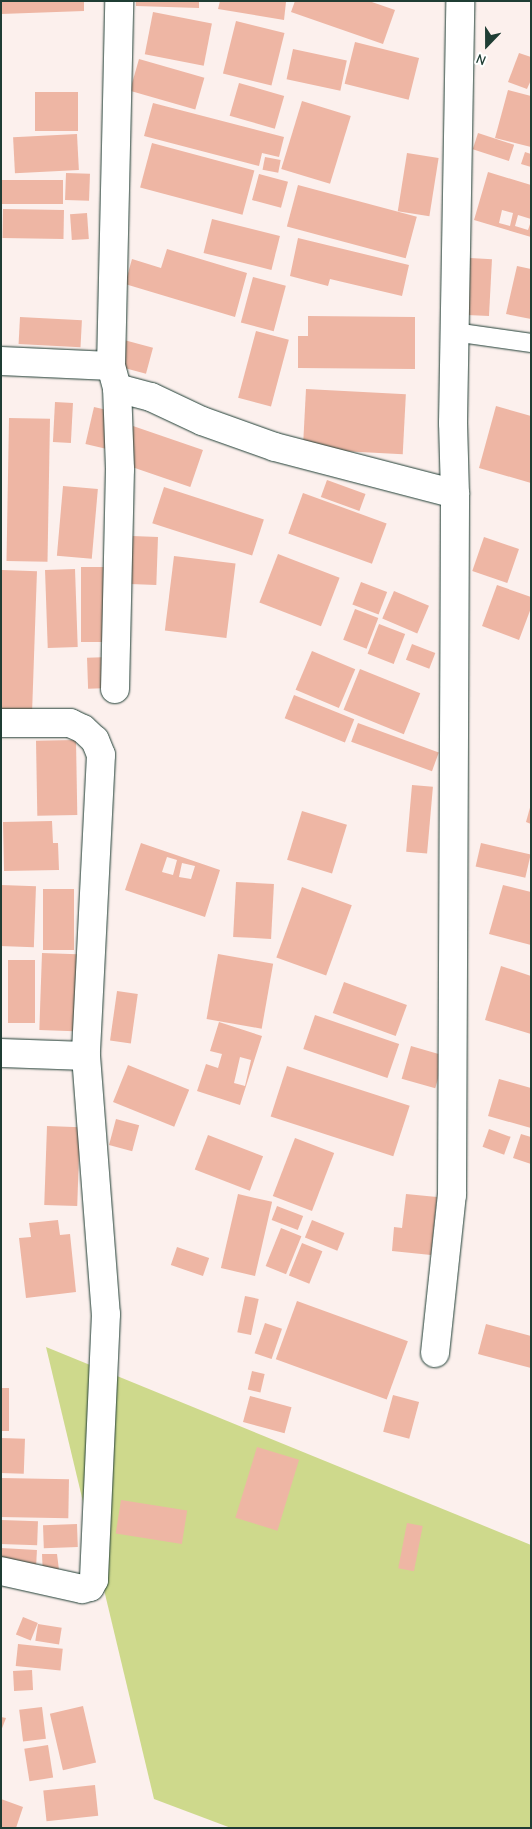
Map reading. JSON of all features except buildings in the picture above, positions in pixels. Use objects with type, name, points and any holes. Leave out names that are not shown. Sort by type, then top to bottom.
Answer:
[{"type":"street","points":[[115,689],[120,469],[114,377],[119,1]]},
{"type":"street","points":[[435,1353],[452,1195],[454,332],[460,1]]},
{"type":"street","points":[[1,361],[114,377],[151,398],[202,421],[275,448],[455,494]]},
{"type":"street","points":[[1,723],[70,723],[83,729],[95,740],[101,756],[86,1056],[106,1314],[94,1580],[90,1587],[82,1589],[1,1571]]},
{"type":"street","points":[[1,1053],[86,1056]]},
{"type":"lane","points":[[454,332],[531,343]]},
{"type":"green space","points":[[46,1347],[531,1545],[531,1828],[231,1828],[154,1799]]}]
